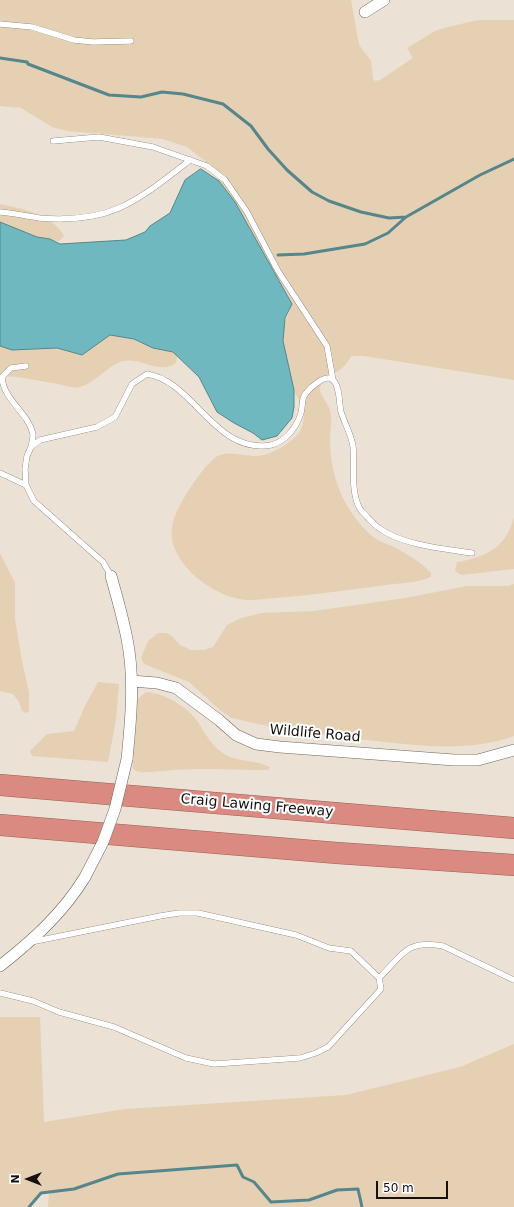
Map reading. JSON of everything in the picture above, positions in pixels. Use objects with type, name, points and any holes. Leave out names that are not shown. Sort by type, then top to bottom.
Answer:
[{"type":"highway","name":"Craig Lawing Freeway","points":[[0,785],[514,828]]},
{"type":"highway","points":[[0,825],[337,853],[514,865]]},
{"type":"highway","points":[[337,853],[514,878]]},
{"type":"street","points":[[365,12],[384,0]]},
{"type":"street","points":[[0,966],[38,936],[74,894],[85,877],[105,835],[115,809],[127,759],[130,731],[131,681],[127,639],[111,576]]},
{"type":"street","name":"Wildlife Road","points":[[131,681],[157,683],[176,688],[219,720],[236,735],[256,744],[454,760],[478,760],[514,750]]},
{"type":"lane","points":[[0,24],[32,27],[74,40],[93,42],[131,41]]},
{"type":"lane","points":[[53,141],[99,137],[154,147],[207,166],[224,180],[247,212],[278,271],[327,346],[333,380],[337,385],[342,414],[351,436],[355,491],[360,509],[379,529],[404,540],[433,548],[472,553]]},
{"type":"lane","points":[[0,212],[56,219],[103,215],[132,202],[190,160]]},
{"type":"lane","points":[[26,366],[11,368],[2,377],[2,388],[28,424],[33,435],[25,469],[26,485],[34,501],[103,562],[111,576]]},
{"type":"lane","points":[[31,447],[40,440],[97,427],[115,417],[132,384],[147,374],[167,381],[205,417],[230,436],[252,444],[272,445],[281,442],[296,424],[301,414],[306,393],[322,380],[328,378],[333,380]]},
{"type":"lane","points":[[0,473],[26,485]]},
{"type":"lane","points":[[0,993],[106,1025],[186,1058],[214,1064],[300,1058],[316,1053],[328,1047],[381,989],[379,978],[350,951],[329,948],[296,936],[198,913],[179,913],[160,916],[29,943]]},
{"type":"lane","points":[[379,978],[401,954],[410,947],[435,945],[443,946],[514,980]]},
{"type":"shaded area","points":[[0,0],[351,0],[359,45],[371,61],[373,79],[375,81],[380,80],[413,58],[407,48],[435,31],[478,20],[514,20],[514,380],[364,356],[351,356],[343,367],[323,381],[320,388],[321,394],[329,407],[331,415],[330,439],[333,467],[340,492],[346,504],[362,526],[372,536],[414,558],[431,573],[431,577],[414,582],[245,600],[223,594],[211,587],[199,579],[179,558],[174,545],[172,532],[174,519],[187,493],[208,465],[220,455],[225,454],[257,456],[269,453],[289,442],[295,437],[302,427],[304,413],[292,384],[284,345],[283,332],[291,307],[291,301],[235,202],[204,160],[187,147],[163,139],[68,131],[52,127],[21,108],[0,106]]},
{"type":"shaded area","points":[[0,204],[27,211],[45,218],[52,222],[64,236],[59,241],[37,237],[0,222]]},
{"type":"shaded area","points":[[109,335],[134,339],[153,348],[173,352],[177,356],[176,363],[170,366],[157,367],[137,361],[123,361],[112,366],[91,382],[76,387],[0,376],[0,346],[12,350],[57,348],[82,355]]},
{"type":"shaded area","points":[[514,516],[514,569],[461,575],[455,571],[457,562],[486,554],[501,543],[507,535]]},
{"type":"shaded area","points":[[0,553],[15,583],[15,619],[29,692],[29,711],[26,713],[22,711],[19,702],[13,694],[0,691]]},
{"type":"shaded area","points":[[514,584],[514,736],[497,741],[463,746],[410,745],[322,735],[232,718],[221,711],[189,682],[144,664],[141,658],[148,641],[158,633],[166,633],[172,636],[180,645],[191,650],[204,650],[213,647],[227,625],[241,618],[262,613],[314,611],[405,598],[467,586],[508,586]]},
{"type":"shaded area","points":[[98,682],[119,684],[116,720],[108,762],[32,756],[30,751],[47,734],[74,731]]},
{"type":"shaded area","points":[[146,692],[159,694],[184,708],[194,717],[216,748],[226,755],[270,767],[268,770],[189,769],[147,772],[136,771],[133,769],[133,764],[137,700]]},
{"type":"shaded area","points":[[0,1017],[40,1017],[44,1122],[125,1109],[346,1095],[460,1067],[514,1044],[514,1207],[48,1207],[49,1192],[41,1193],[29,1207],[0,1207]]},
{"type":"water","points":[[201,169],[219,181],[235,202],[292,304],[285,318],[283,341],[294,390],[294,407],[292,418],[277,436],[262,440],[217,412],[199,377],[173,352],[153,348],[134,339],[110,335],[82,355],[57,348],[12,350],[0,346],[0,222],[37,237],[50,239],[60,244],[126,240],[145,232],[150,226],[170,213],[185,180]]},
{"type":"waterway","points":[[0,58],[27,62],[28,64],[109,95],[141,97],[162,92],[183,94],[223,104],[251,126],[268,149],[287,170],[312,192],[329,201],[361,212],[389,218],[406,217]]},
{"type":"waterway","points":[[278,255],[304,254],[365,244],[388,233],[406,217],[480,175],[514,159]]},
{"type":"waterway","points":[[29,1207],[41,1193],[74,1189],[118,1174],[237,1165],[243,1177],[254,1182],[271,1202],[309,1200],[337,1190],[358,1189],[362,1207]]}]
